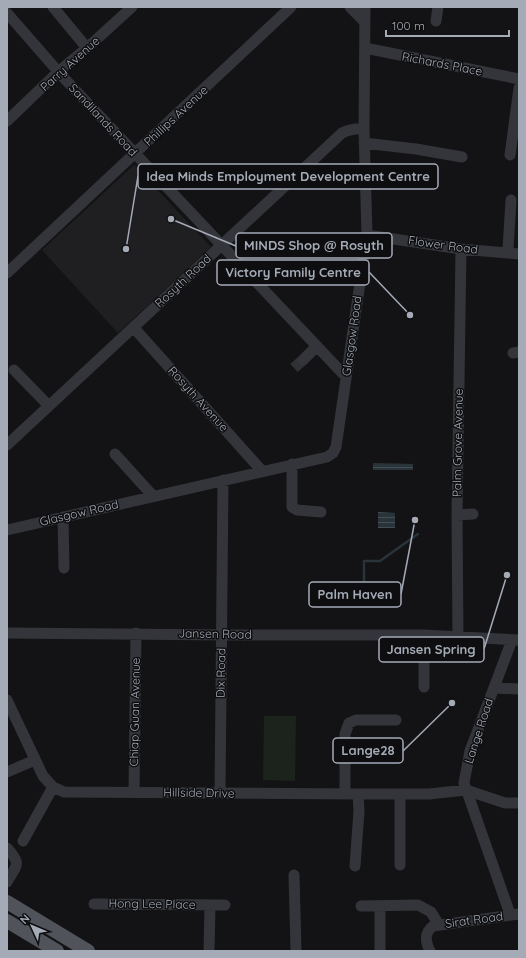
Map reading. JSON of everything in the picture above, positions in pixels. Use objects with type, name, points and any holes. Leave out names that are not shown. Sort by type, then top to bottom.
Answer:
[{"type":"main road","points":[[7,902],[88,951]]},
{"type":"main road","points":[[7,921],[57,951]]},
{"type":"street","points":[[53,7],[88,48]]},
{"type":"street","name":"Parry Avenue","points":[[7,121],[58,72],[88,48],[132,7]]},
{"type":"street","name":"Phillips Avenue","points":[[7,273],[291,7]]},
{"type":"street","points":[[350,7],[364,21]]},
{"type":"street","name":"Glasgow Road","points":[[7,530],[328,457],[332,454],[336,447],[367,235],[364,143],[364,7]]},
{"type":"street","points":[[436,21],[438,7]]},
{"type":"street","name":"Sandilands Road","points":[[7,13],[58,72],[346,377]]},
{"type":"street","name":"Richards Place","points":[[365,48],[519,79]]},
{"type":"street","points":[[510,155],[519,88]]},
{"type":"street","name":"Rosyth Road","points":[[7,445],[342,133],[357,128],[364,129]]},
{"type":"street","points":[[364,143],[416,149],[462,157]]},
{"type":"street","points":[[508,249],[511,200]]},
{"type":"street","name":"Flower Road","points":[[367,235],[461,250],[519,254]]},
{"type":"street","name":"Palm Grove Avenue","points":[[458,637],[457,515],[461,250]]},
{"type":"street","name":"Rosyth Avenue","points":[[134,328],[262,471]]},
{"type":"street","points":[[303,360],[317,346]]},
{"type":"street","points":[[14,370],[49,406]]},
{"type":"street","points":[[116,454],[153,496]]},
{"type":"street","points":[[292,464],[292,507],[297,510],[321,512]]},
{"type":"street","name":"Dix Road","points":[[220,793],[223,480]]},
{"type":"street","points":[[457,515],[473,514]]},
{"type":"street","points":[[63,517],[64,568]]},
{"type":"street","name":"Jansen Road","points":[[7,633],[424,635],[516,640]]},
{"type":"street","name":"Chiap Guan Avenue","points":[[134,792],[136,633]]},
{"type":"street","points":[[424,635],[424,687]]},
{"type":"street","name":"Lange Road","points":[[514,914],[464,783],[470,751],[494,688],[516,640]]},
{"type":"street","points":[[494,688],[519,689]]},
{"type":"street","points":[[7,700],[43,776],[53,787],[24,841]]},
{"type":"street","points":[[345,794],[345,734],[349,723],[356,720],[396,720]]},
{"type":"street","points":[[7,772],[35,760]]},
{"type":"street","name":"Hillside Drive","points":[[53,787],[64,792],[429,794],[466,790],[505,803],[519,803]]},
{"type":"street","points":[[355,866],[359,811],[358,794]]},
{"type":"street","points":[[400,794],[400,865]]},
{"type":"street","points":[[7,848],[16,859],[17,864],[7,882]]},
{"type":"street","points":[[294,875],[296,951]]},
{"type":"street","name":"Hong Lee Place","points":[[94,904],[225,905]]},
{"type":"street","points":[[361,906],[413,904],[422,906],[431,912],[439,925]]},
{"type":"street","name":"Hong Lee Place","points":[[210,905],[210,951]]},
{"type":"street","points":[[380,906],[380,951]]},
{"type":"street","name":"Sirat Road","points":[[430,951],[426,941],[427,932],[433,926],[514,914]]},
{"type":"shaded area","points":[[134,165],[211,247],[118,333],[42,250]]},
{"type":"shaded area","points":[[373,463],[413,464],[413,470],[373,470]]},
{"type":"shaded area","points":[[378,512],[395,513],[395,528],[378,528]]},
{"type":"shaded area","points":[[264,716],[296,716],[295,781],[263,780]]},
{"type":"waterway","points":[[364,589],[364,561],[380,561],[418,534]]},
{"type":"tunnel","points":[[294,368],[303,360]]},
{"type":"place","name":"MINDS Shop @ Rosyth","points":[[171,219]]},
{"type":"place","name":"Idea Minds Employment Development Centre","points":[[126,249]]},
{"type":"place","name":"Victory Family Centre","points":[[410,315]]},
{"type":"place","name":"Palm Haven","points":[[415,520]]},
{"type":"place","name":"Jansen Spring","points":[[507,575]]},
{"type":"place","name":"Lange28","points":[[452,703]]}]
